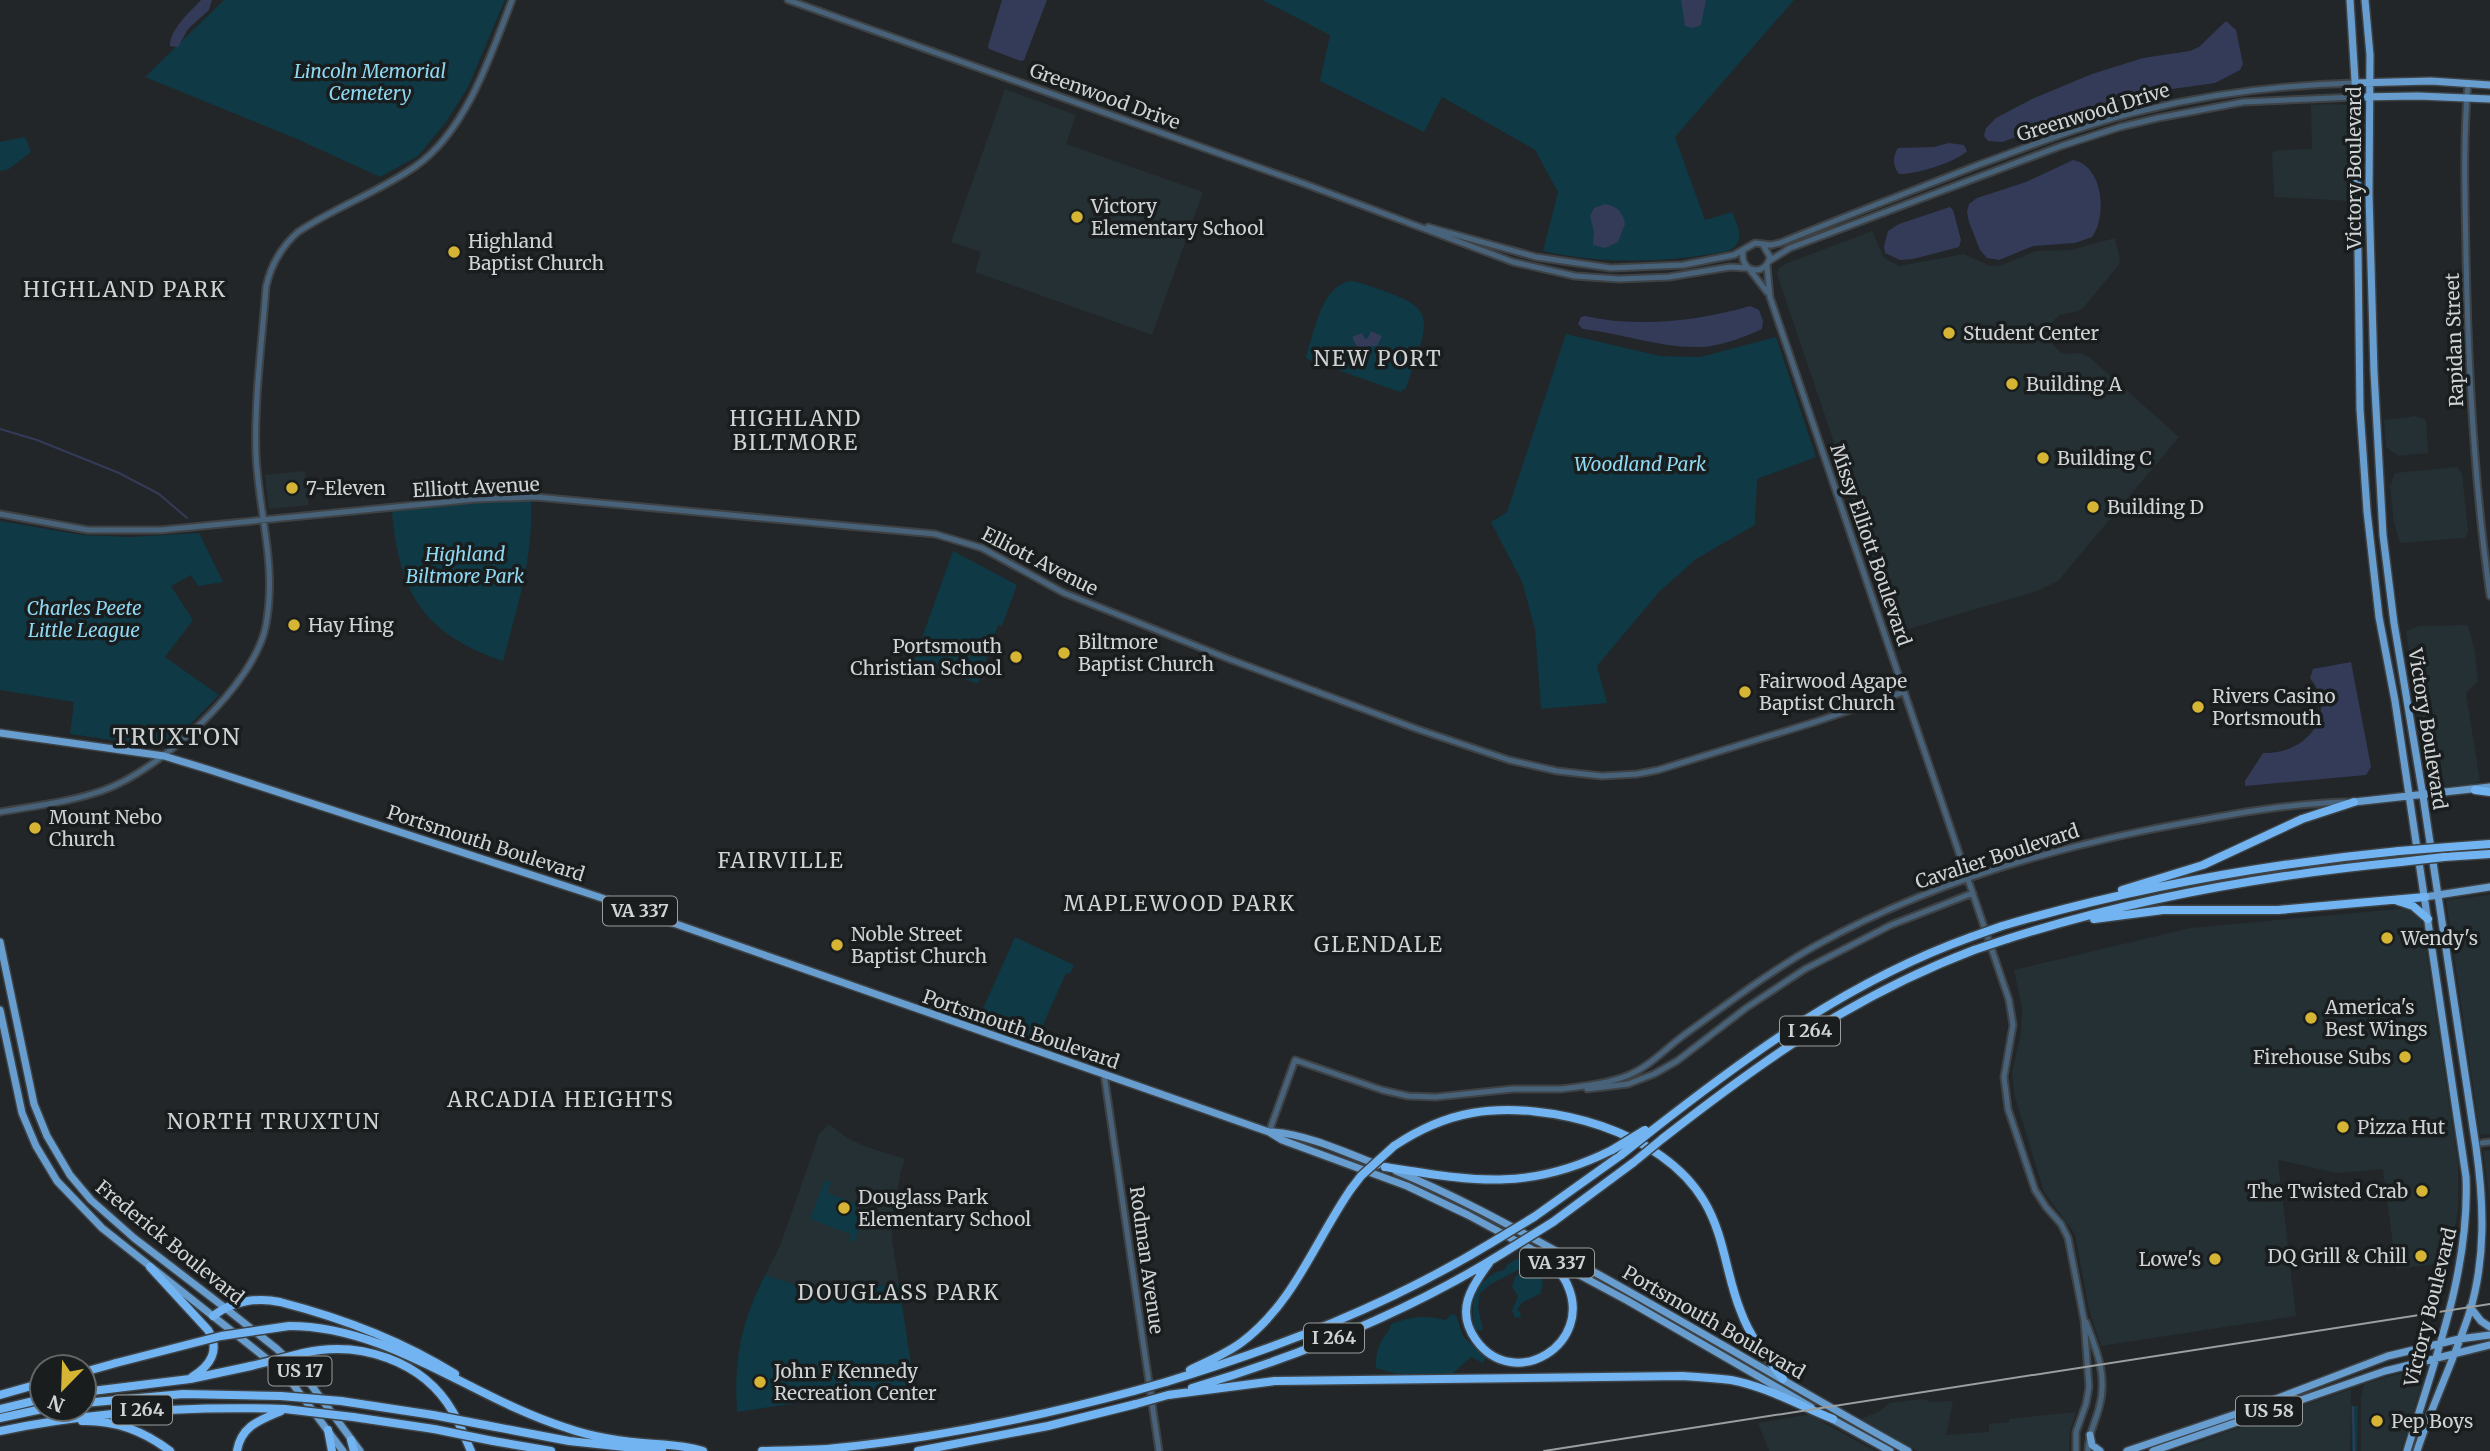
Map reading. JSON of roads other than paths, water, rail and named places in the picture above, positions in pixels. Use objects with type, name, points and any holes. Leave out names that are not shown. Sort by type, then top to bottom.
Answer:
[{"type":"highway","points":[[2475,790],[2490,790]]},
{"type":"highway","points":[[2076,905],[2203,865],[2320,811],[2354,802]]},
{"type":"highway","name":"I 264","points":[[762,1451],[833,1448],[902,1440],[1017,1419],[1166,1382],[1262,1351],[1329,1325],[1397,1295],[1534,1217],[1621,1155],[1647,1131],[1747,1057],[1826,1005],[1891,971],[2002,926],[2076,905],[2240,872],[2399,851],[2490,844]]},
{"type":"highway","name":"I 264","points":[[918,1451],[1048,1426],[1168,1395],[1270,1362],[1392,1312],[1491,1261],[1553,1222],[1592,1195],[1770,1057],[1808,1032],[1888,987],[1974,950],[2043,928],[2198,891],[2329,869],[2490,854]]},
{"type":"highway","points":[[2043,928],[2163,910],[2278,910],[2425,897]]},
{"type":"highway","points":[[2395,901],[2413,906],[2428,919]]},
{"type":"highway","points":[[1166,1382],[1229,1351],[1269,1318],[1291,1289],[1350,1189],[1394,1146],[1417,1132],[1453,1117],[1503,1110],[1537,1111],[1571,1118],[1648,1147],[1673,1165],[1703,1198],[1720,1237],[1745,1322],[1759,1347],[1783,1379]]},
{"type":"highway","points":[[1385,1167],[1471,1180],[1513,1180],[1558,1172],[1612,1150],[1647,1131]]},
{"type":"highway","points":[[1491,1261],[1469,1293],[1466,1311],[1469,1327],[1478,1343],[1490,1354],[1505,1360],[1528,1361],[1544,1356],[1559,1344],[1572,1321],[1572,1301],[1567,1283],[1543,1255]]},
{"type":"highway","points":[[150,1266],[208,1330],[213,1340],[214,1351],[210,1362],[190,1379]]},
{"type":"highway","points":[[213,1316],[225,1307],[242,1302],[273,1300],[369,1330],[418,1352],[480,1392]]},
{"type":"highway","points":[[98,1368],[221,1336],[263,1328],[319,1327],[364,1338],[402,1353],[543,1420],[587,1434],[703,1451]]},
{"type":"highway","points":[[98,1390],[190,1379],[303,1353],[329,1348],[349,1348],[378,1354],[411,1370],[431,1385],[447,1403],[471,1451]]},
{"type":"highway","points":[[1168,1395],[1275,1381],[1682,1376],[1731,1380],[1749,1385],[1833,1419]]},
{"type":"highway","points":[[0,1395],[28,1387]]},
{"type":"highway","name":"I 264","points":[[98,1402],[183,1394],[281,1396],[341,1401],[588,1444],[662,1451]]},
{"type":"highway","points":[[0,1409],[28,1402]]},
{"type":"highway","name":"I 264","points":[[0,1432],[62,1419],[136,1410],[212,1407],[285,1409],[434,1429],[551,1451]]},
{"type":"highway","points":[[237,1451],[241,1436],[251,1425],[285,1409]]},
{"type":"highway","points":[[0,1418],[28,1412]]},
{"type":"highway","points":[[0,1432],[70,1422],[105,1422],[128,1427],[170,1451]]},
{"type":"highway","points":[[328,1430],[332,1451]]},
{"type":"highway","points":[[351,1440],[354,1451]]},
{"type":"main road","name":"Victory Boulevard","points":[[2350,0],[2356,97],[2360,377],[2365,485],[2379,617],[2395,701],[2463,1143],[2467,1199],[2463,1250],[2440,1343],[2407,1451]]},
{"type":"main road","name":"Victory Boulevard","points":[[2365,0],[2370,82],[2372,306],[2382,523],[2393,614],[2423,796],[2481,1192],[2480,1257],[2470,1307],[2417,1451]]},
{"type":"main road","name":"Greenwood Drive","points":[[2355,83],[2490,85]]},
{"type":"main road","name":"Greenwood Drive","points":[[2356,97],[2490,99]]},
{"type":"main road","name":"Portsmouth Boulevard","points":[[0,733],[164,756],[599,897],[1269,1132],[1282,1140],[1438,1200],[1543,1255],[1889,1450]]},
{"type":"main road","name":"Cavalier Boulevard","points":[[2354,802],[2475,790]]},
{"type":"main road","points":[[2425,897],[2490,887]]},
{"type":"main road","name":"Frederick Boulevard","points":[[0,942],[34,1104],[62,1163],[95,1204],[134,1238],[277,1349],[303,1374],[360,1451]]},
{"type":"main road","name":"Frederick Boulevard","points":[[0,1010],[22,1113],[43,1159],[57,1181],[86,1214],[277,1367],[292,1382],[342,1451]]},
{"type":"main road","name":"Portsmouth Boulevard","points":[[1269,1132],[1283,1133],[1385,1167],[1486,1213],[1908,1451]]},
{"type":"main road","points":[[2470,1307],[2481,1321],[2490,1326]]},
{"type":"main road","name":"US 58","points":[[2282,1401],[2388,1356],[2459,1339],[2490,1335]]},
{"type":"main road","name":"US 58","points":[[2127,1451],[2171,1440],[2282,1401],[2436,1357],[2490,1345]]},
{"type":"main road","points":[[2090,1435],[2094,1447],[2101,1451]]},
{"type":"main road","name":"US 58","points":[[2153,1451],[2171,1440]]},
{"type":"street","points":[[0,812],[106,790],[140,772],[164,756],[197,726],[241,678],[260,646],[266,625],[271,573],[257,458],[257,409],[266,287],[276,257],[298,232],[399,177],[433,151],[479,83],[512,0]]},
{"type":"street","name":"Greenwood Drive","points":[[788,0],[1412,222],[1506,259],[1575,276],[1636,279],[1696,274],[1730,267],[1749,269]]},
{"type":"street","name":"Greenwood Drive","points":[[1763,245],[1780,243],[2037,144],[2119,116],[2240,92],[2355,83]]},
{"type":"street","name":"Rapidan Street","points":[[2468,83],[2465,174],[2468,341],[2475,456],[2490,596]]},
{"type":"street","name":"Greenwood Drive","points":[[1768,264],[1778,254],[1814,239],[2120,127],[2243,102],[2356,97]]},
{"type":"street","name":"Greenwood Drive","points":[[1412,222],[1516,253],[1590,266],[1662,267],[1709,261],[1743,251]]},
{"type":"street","points":[[1751,244],[1763,245],[1769,252],[1768,264],[1761,270],[1749,269],[1742,260],[1743,251],[1751,244]]},
{"type":"street","name":"Missy Elliott Boulevard","points":[[1768,264],[1770,297],[2006,988],[2012,1014],[2012,1036],[2004,1077],[2008,1109],[2035,1190],[2061,1224],[2068,1238],[2084,1320],[2089,1387],[2076,1432],[2076,1451]]},
{"type":"street","name":"Missy Elliott Boulevard","points":[[1749,269],[1770,297]]},
{"type":"street","name":"Elliott Avenue","points":[[0,514],[88,530],[161,530],[476,499],[536,497],[869,527],[950,537],[993,553],[1064,593],[1218,655],[1480,751],[1527,765],[1576,774],[1624,775],[1658,770],[1904,692]]},
{"type":"street","name":"Cavalier Boulevard","points":[[1562,1089],[1609,1082],[1643,1068],[1757,982],[1814,947],[1869,918],[1968,879],[2049,852],[2102,838],[2230,814],[2310,804],[2354,802]]},
{"type":"street","name":"Cavalier Boulevard","points":[[1269,1132],[1295,1060],[1382,1090],[1408,1096],[1436,1097],[1497,1091],[1617,1086],[1654,1074],[1677,1061],[1746,1008],[1814,964],[1891,925],[1973,892]]},
{"type":"street","name":"Rodman Avenue","points":[[1104,1074],[1159,1451]]},
{"type":"street","points":[[2482,1143],[2490,1142]]},
{"type":"street","name":"Missy Elliott Boulevard","points":[[2084,1320],[2102,1373],[2102,1394],[2088,1451]]},
{"type":"waterway","points":[[0,429],[37,440],[119,473],[159,494],[187,518]]},
{"type":"waterway","points":[[2353,1407],[2354,1451]]},
{"type":"railway","points":[[1544,1451],[2490,1304]]},
{"type":"place","name":"Victory Elementary School","points":[[1077,217]]},
{"type":"place","name":"Highland Baptist Church","points":[[454,252]]},
{"type":"place","name":"Student Center","points":[[1949,333]]},
{"type":"place","name":"Building A","points":[[2012,384]]},
{"type":"place","name":"Building C","points":[[2043,458]]},
{"type":"place","name":"7-Eleven","points":[[292,488]]},
{"type":"place","name":"Building D","points":[[2093,507]]},
{"type":"place","name":"Hay Hing","points":[[294,625]]},
{"type":"place","name":"Biltmore Baptist Church","points":[[1064,653]]},
{"type":"place","name":"Portsmouth Christian School","points":[[1016,657]]},
{"type":"place","name":"Fairwood Agape Baptist Church","points":[[1745,692]]},
{"type":"place","name":"Rivers Casino Portsmouth","points":[[2198,707]]},
{"type":"place","name":"Mount Nebo Church","points":[[35,828]]},
{"type":"place","name":"Wendy's","points":[[2387,938]]},
{"type":"place","name":"Noble Street Baptist Church","points":[[837,945]]},
{"type":"place","name":"America's Best Wings","points":[[2311,1018]]},
{"type":"place","name":"Firehouse Subs","points":[[2405,1057]]},
{"type":"place","name":"Pizza Hut","points":[[2343,1127]]},
{"type":"place","name":"The Twisted Crab","points":[[2422,1191]]},
{"type":"place","name":"Douglass Park Elementary School","points":[[844,1208]]},
{"type":"place","name":"DQ Grill & Chill","points":[[2421,1256]]},
{"type":"place","name":"Lowe's","points":[[2215,1259]]},
{"type":"place","name":"John F Kennedy Recreation Center","points":[[760,1382]]},
{"type":"place","name":"Pep Boys","points":[[2377,1421]]},
{"type":"district","name":"HIGHLAND PARK","points":[[125,290]]},
{"type":"district","name":"NEW PORT","points":[[1378,359]]},
{"type":"district","name":"HIGHLAND BILTMORE","points":[[796,431]]},
{"type":"district","name":"TRUXTON","points":[[177,737]]},
{"type":"district","name":"FAIRVILLE","points":[[781,861]]},
{"type":"district","name":"MAPLEWOOD PARK","points":[[1180,904]]},
{"type":"district","name":"GLENDALE","points":[[1379,945]]},
{"type":"district","name":"ARCADIA HEIGHTS","points":[[561,1100]]},
{"type":"district","name":"NORTH TRUXTUN","points":[[274,1122]]},
{"type":"district","name":"DOUGLASS PARK","points":[[899,1293]]},
{"type":"park label","name":"Lincoln Memorial Cemetery","points":[[370,82]]},
{"type":"park label","name":"Woodland Park","points":[[1640,464]]},
{"type":"park label","name":"Highland Biltmore Park","points":[[465,565]]},
{"type":"park label","name":"Charles Peete Little League","points":[[84,619]]}]
